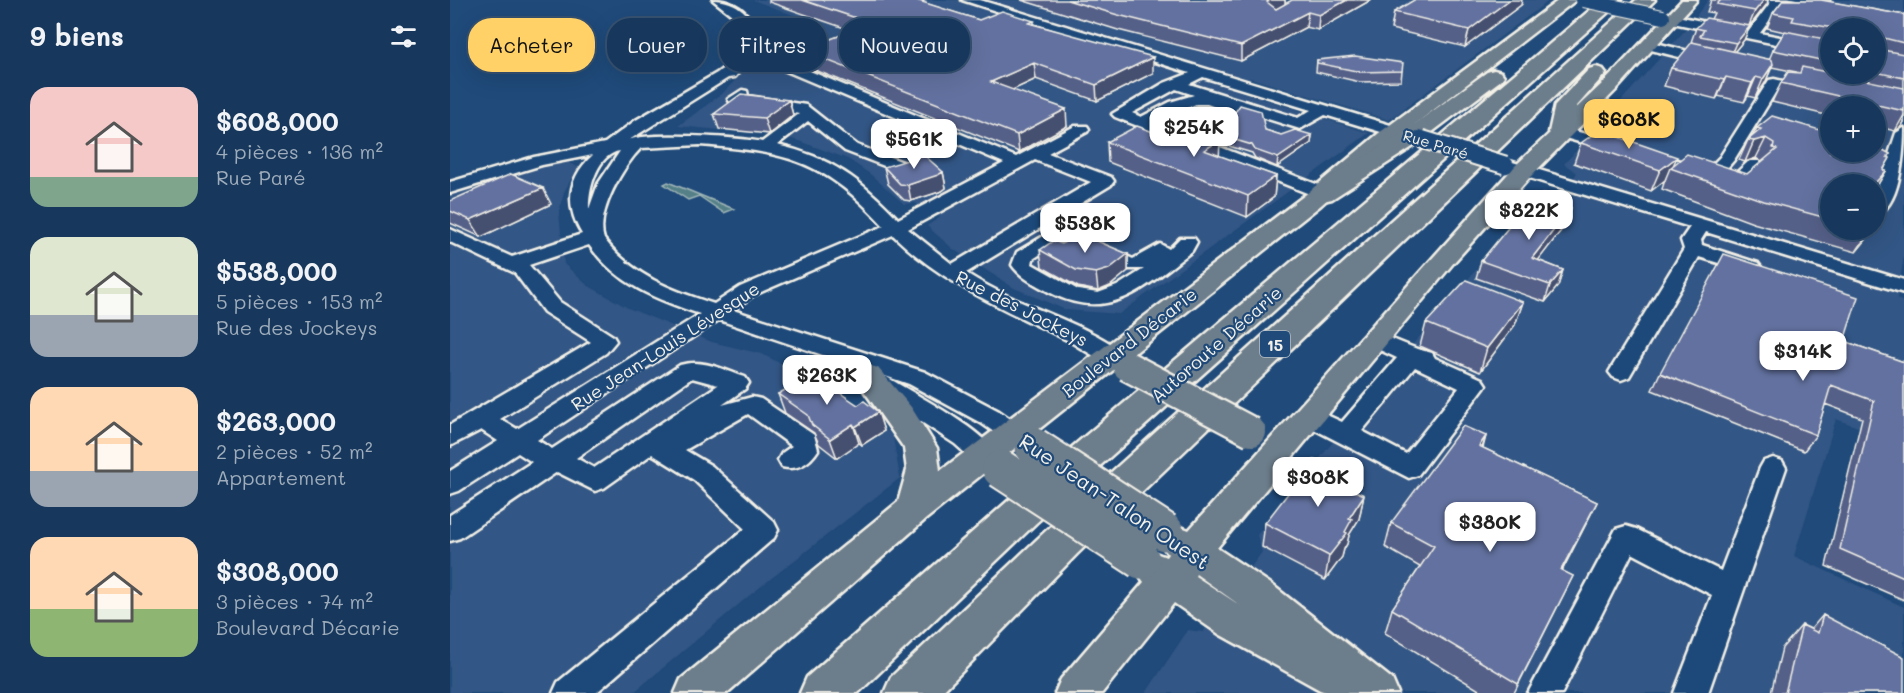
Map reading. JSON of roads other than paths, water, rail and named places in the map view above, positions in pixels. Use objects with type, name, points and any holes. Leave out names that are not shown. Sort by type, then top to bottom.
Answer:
[{"type":"highway","points":[[1323,193],[1467,97],[1588,0]]},
{"type":"highway","name":"Autoroute Décarie","points":[[824,693],[1013,519],[1613,0]]},
{"type":"highway","points":[[1562,132],[1566,105],[1662,9]]},
{"type":"highway","name":"Autoroute Décarie","points":[[908,693],[1062,542],[1662,9]]},
{"type":"main road","points":[[1409,135],[1569,0]]},
{"type":"main road","points":[[1076,693],[1167,556],[1282,447],[1375,339],[1514,168],[1562,132],[1648,45],[1662,9],[1690,0]]},
{"type":"main road","name":"Boulevard Décarie","points":[[696,693],[914,509],[992,462],[1022,439],[1323,193]]},
{"type":"main road","points":[[1120,361],[1282,447]]},
{"type":"main road","points":[[868,375],[921,449],[923,465],[914,509]]},
{"type":"main road","name":"Rue Jean-Talon Ouest","points":[[1022,439],[1167,556],[1233,622],[1368,693]]},
{"type":"main road","name":"Rue Jean-Talon Ouest","points":[[992,462],[1167,556],[1257,596],[1377,693]]},
{"type":"street","points":[[719,0],[742,18]]},
{"type":"street","name":"Rue Paré","points":[[970,0],[1701,225],[1854,281],[1904,287]]},
{"type":"street","points":[[1582,0],[1662,9],[1757,36],[1820,49]]},
{"type":"street","points":[[1753,50],[1773,1],[1823,10]]},
{"type":"street","points":[[1648,45],[1720,63]]},
{"type":"street","name":"Rue Jean-Talon Ouest","points":[[728,72],[717,81],[647,119],[611,148],[590,172],[579,195],[579,209],[606,257],[636,281],[680,302],[917,378],[990,417],[1022,439]]},
{"type":"street","points":[[511,264],[593,237],[596,211],[605,184],[616,166],[660,123],[715,88],[730,72]]},
{"type":"street","points":[[800,72],[1017,163]]},
{"type":"street","points":[[1202,72],[1178,85],[1169,86],[1120,114],[1323,193]]},
{"type":"street","points":[[1711,175],[1726,160],[1779,80]]},
{"type":"street","points":[[1178,85],[1300,124],[1323,109]]},
{"type":"street","points":[[742,94],[735,99],[801,108],[851,148],[900,167]]},
{"type":"street","points":[[1188,139],[1232,111],[1228,106],[1191,99],[1119,125],[1121,129],[1246,173],[1275,176]]},
{"type":"street","points":[[766,146],[808,114]]},
{"type":"street","points":[[1748,124],[1768,129]]},
{"type":"street","name":"Rue Jean-Louis Lévesque","points":[[450,484],[767,281],[897,227],[1081,129]]},
{"type":"street","points":[[1562,132],[1735,183],[1755,165]]},
{"type":"street","points":[[1886,188],[1904,133]]},
{"type":"street","name":"Rue des Jockeys","points":[[450,188],[540,159],[611,148],[713,141],[766,146],[804,156],[839,173],[908,240],[951,273],[994,298],[1089,340],[1120,361]]},
{"type":"street","points":[[951,273],[1105,182],[1035,154]]},
{"type":"street","points":[[1874,163],[1890,173]]},
{"type":"street","points":[[1622,372],[1694,249],[1691,240],[1701,225]]},
{"type":"street","points":[[1080,229],[1089,246],[1131,265],[1139,264],[1170,244],[1187,242],[1185,247],[1116,296],[1098,300],[1084,299],[1027,271],[1022,265],[1024,256],[1080,229]]},
{"type":"street","points":[[450,235],[522,269],[552,307],[605,341],[450,437]]},
{"type":"street","points":[[1694,249],[1772,274]]},
{"type":"street","points":[[1309,416],[1376,448],[1409,468],[1477,382],[1443,362],[1411,356],[1375,339]]},
{"type":"street","name":"Rue Jean-Talon Ouest","points":[[831,350],[964,438],[992,462]]},
{"type":"street","points":[[1346,434],[1411,356]]},
{"type":"street","points":[[450,530],[688,370],[703,371],[737,383],[658,446]]},
{"type":"street","points":[[481,419],[517,441],[564,462],[595,481],[658,446],[736,408],[752,405],[805,442],[805,450],[791,460]]},
{"type":"street","points":[[570,693],[608,664],[764,530],[703,473],[658,446]]},
{"type":"street","points":[[1691,693],[1773,468]]},
{"type":"street","points":[[1545,693],[1626,537],[1729,589]]}]
